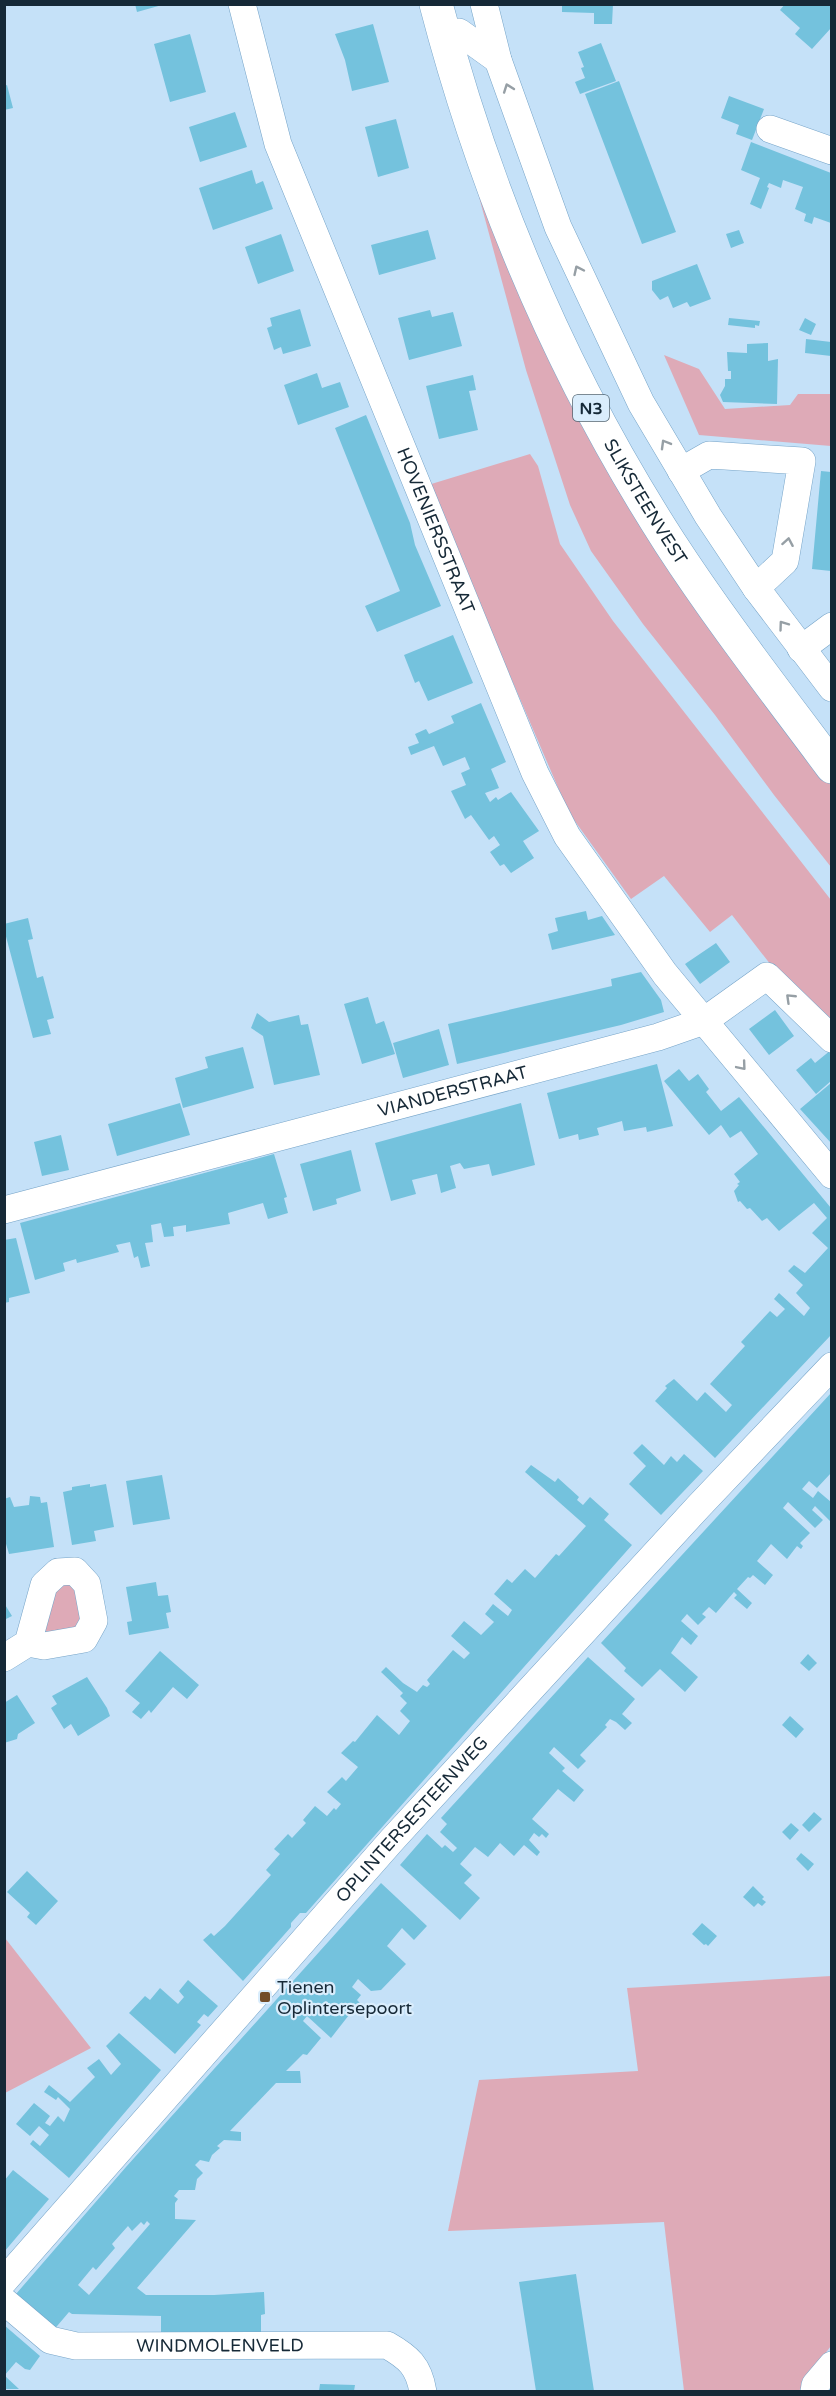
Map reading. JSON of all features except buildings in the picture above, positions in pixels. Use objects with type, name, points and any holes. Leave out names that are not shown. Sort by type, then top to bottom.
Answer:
[{"type":"main road","name":"SLIKSTEENVEST","points":[[436,4],[457,79],[515,245],[551,326],[600,424],[669,542],[725,624],[831,767]]},
{"type":"main road","name":"SLIKSTEENVEST","points":[[455,18],[502,169],[529,239],[572,338],[621,431],[703,565],[772,660],[831,734]]},
{"type":"street","name":"HOVENIERSSTRAAT","points":[[242,4],[278,144],[535,773],[567,836],[664,974],[704,1021]]},
{"type":"street","points":[[484,4],[498,60],[558,227],[641,403],[708,516],[756,588],[831,688]]},
{"type":"street","name":"SLIKSTEENVEST","points":[[455,18],[498,60]]},
{"type":"street","points":[[770,129],[831,151]]},
{"type":"street","points":[[681,471],[709,455],[802,461],[785,561],[756,588]]},
{"type":"street","points":[[801,649],[831,626]]},
{"type":"street","points":[[831,1039],[766,976],[704,1021],[831,1175]]},
{"type":"street","name":"VIANDERSTRAAT","points":[[4,1210],[658,1037],[704,1021]]},
{"type":"street","name":"OPLINTERSESTEENWEG","points":[[4,2281],[392,1840],[831,1366]]},
{"type":"street","points":[[4,1658],[28,1644]]},
{"type":"street","name":"WINDMOLENVELD","points":[[4,2301],[50,2340],[76,2346],[387,2345],[407,2356],[421,2377],[423,2391]]},
{"type":"street","points":[[814,2391],[815,2385],[831,2365]]},
{"type":"shaded area","points":[[450,90],[536,306],[831,777],[831,867],[643,624],[591,551],[570,505],[526,370]]},
{"type":"shaded area","points":[[664,355],[699,369],[725,409],[790,405],[798,394],[831,394],[831,446],[699,435]]},
{"type":"shaded area","points":[[530,454],[538,466],[560,544],[613,621],[831,900],[831,1028],[788,987],[732,915],[710,932],[664,876],[631,899],[569,813],[428,485]]},
{"type":"shaded area","points":[[75,1571],[94,1621],[44,1646],[44,1585]]},
{"type":"shaded area","points":[[5,1938],[91,2048],[4,2093]]},
{"type":"shaded area","points":[[831,1976],[831,2346],[799,2391],[684,2391],[664,2222],[448,2231],[479,2080],[638,2071],[627,1988]]},
{"type":"place","name":"Tienen Oplintersepoort","points":[[265,1997]]}]
